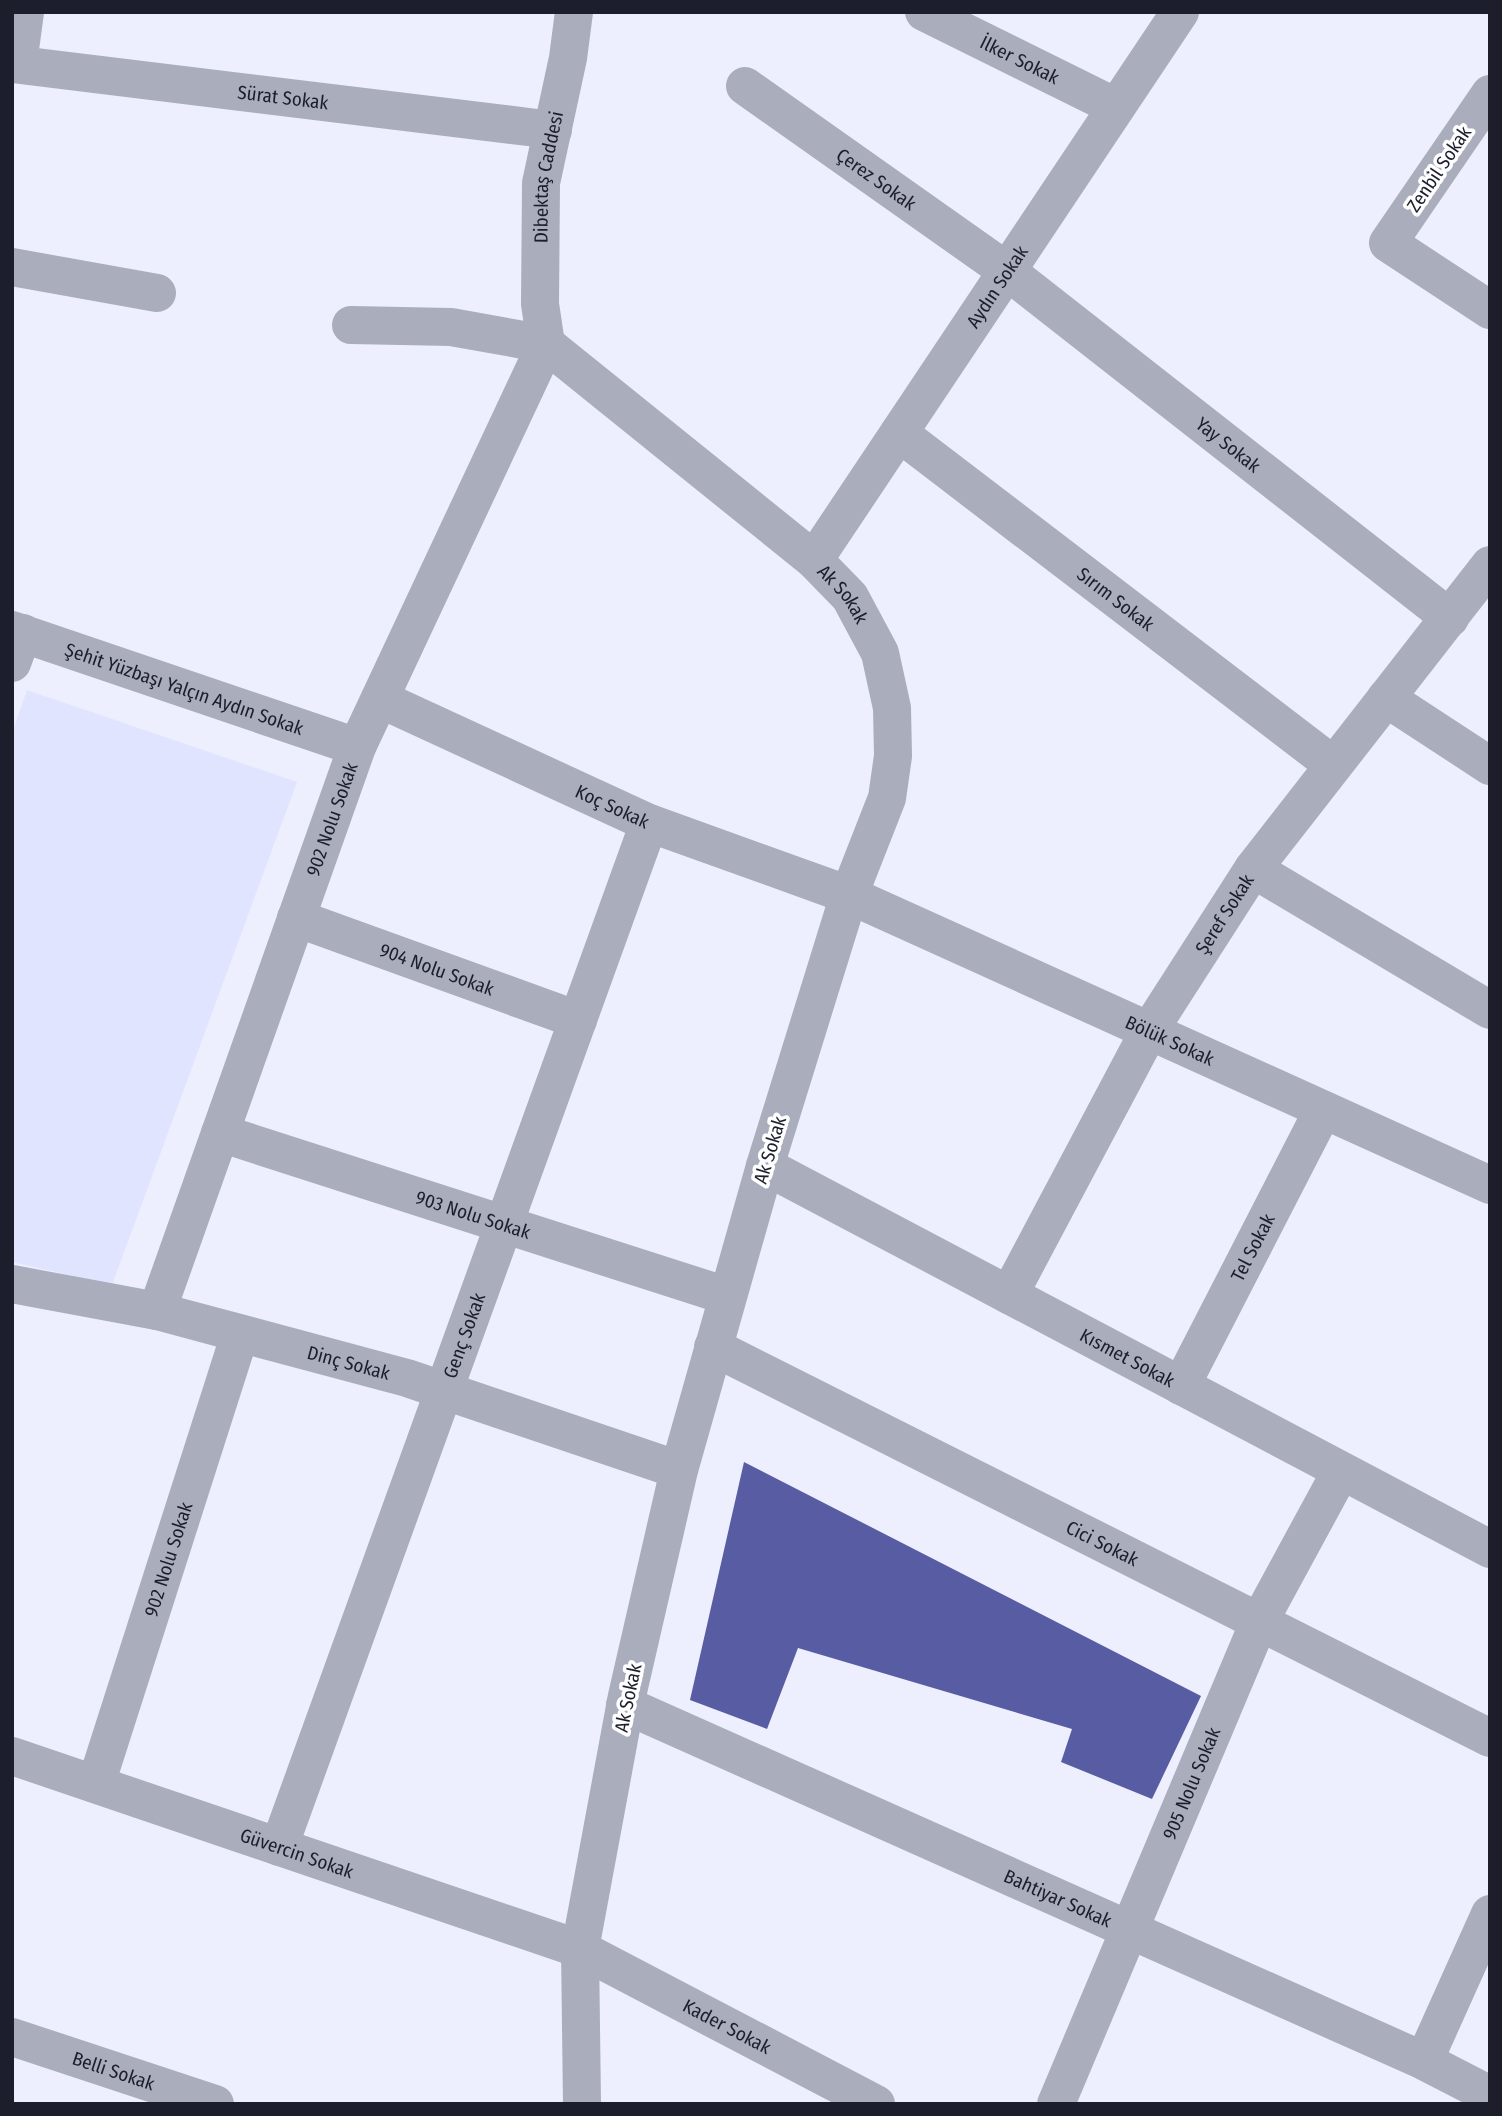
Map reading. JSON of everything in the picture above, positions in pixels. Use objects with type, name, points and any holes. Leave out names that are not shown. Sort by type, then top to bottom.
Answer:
[{"type":"street","points":[[15,64],[25,12]]},
{"type":"street","name":"Dibektaş Caddesi","points":[[545,344],[540,304],[538,222],[541,183],[574,12]]},
{"type":"street","name":"İlker Sokak","points":[[924,12],[1116,107]]},
{"type":"street","name":"Aydın Sokak","points":[[814,560],[1180,12]]},
{"type":"street","name":"Sürat Sokak","points":[[15,64],[553,130]]},
{"type":"street","name":"Çerez Sokak","points":[[745,86],[1007,271]]},
{"type":"street","name":"Zenbil Sokak","points":[[1490,94],[1388,243],[1490,310]]},
{"type":"street","points":[[12,267],[157,293]]},
{"type":"street","name":"Yay Sokak","points":[[1007,271],[1450,618]]},
{"type":"street","points":[[351,326],[451,327],[545,344]]},
{"type":"street","name":"Ak Sokak","points":[[545,344],[814,560],[850,597],[880,653],[892,708],[894,755],[887,798],[849,895],[765,1166],[679,1470],[625,1704],[580,1949],[582,2104]]},
{"type":"street","name":"902 Nolu Sokak","points":[[157,1311],[357,747],[545,344]]},
{"type":"street","name":"Sırım Sokak","points":[[899,433],[1332,764]]},
{"type":"street","name":"Şeref Sokak","points":[[1009,1295],[1149,1031],[1252,869],[1490,565]]},
{"type":"street","name":"Şehit Yüzbaşı Yalçın Aydın Sokak","points":[[16,642],[357,747]]},
{"type":"street","points":[[1386,698],[1490,766]]},
{"type":"street","name":"Koç Sokak","points":[[380,699],[649,823],[849,895]]},
{"type":"street","name":"Genç Sokak","points":[[279,1846],[649,823]]},
{"type":"street","points":[[1252,869],[1490,1010]]},
{"type":"street","name":"Bölük Sokak","points":[[849,895],[1488,1182]]},
{"type":"street","name":"904 Nolu Sokak","points":[[296,918],[578,1020]]},
{"type":"street","name":"Tel Sokak","points":[[1181,1386],[1323,1110]]},
{"type":"street","name":"903 Nolu Sokak","points":[[220,1133],[727,1296]]},
{"type":"street","name":"Kısmet Sokak","points":[[765,1166],[1490,1549]]},
{"type":"street","name":"Dinç Sokak","points":[[12,1284],[157,1311],[444,1390],[679,1470]]},
{"type":"street","name":"902 Nolu Sokak","points":[[96,1784],[240,1334]]},
{"type":"street","name":"Cici Sokak","points":[[713,1347],[1490,1738]]},
{"type":"street","name":"905 Nolu Sokak","points":[[1056,2104],[1259,1622],[1341,1471]]},
{"type":"street","name":"Bahtiyar Sokak","points":[[625,1704],[1424,2061],[1490,2095]]},
{"type":"street","name":"Güvercin Sokak","points":[[12,1756],[580,1949]]},
{"type":"street","points":[[1424,2061],[1490,1914]]},
{"type":"street","name":"Kader Sokak","points":[[580,1949],[876,2104]]},
{"type":"street","name":"Belli Sokak","points":[[12,2037],[215,2104]]},
{"type":"shaded area","points":[[27,690],[297,782],[112,1285],[12,1262],[12,733]]},
{"type":"building","points":[[744,1462],[1201,1696],[1152,1799],[1061,1762],[1072,1729],[798,1648],[767,1729],[690,1700]]}]
